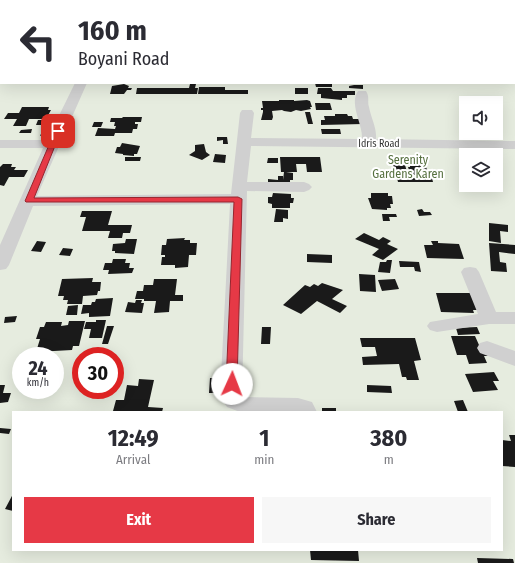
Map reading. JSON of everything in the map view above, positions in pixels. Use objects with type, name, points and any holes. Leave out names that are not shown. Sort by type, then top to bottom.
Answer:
[{"type":"street","points":[[0,265],[29,201],[52,144],[81,84]]},
{"type":"street","points":[[362,94],[362,105],[370,134],[369,139],[363,143]]},
{"type":"street","points":[[247,113],[239,193],[231,396],[235,402],[243,405],[298,406],[304,408],[306,411]]},
{"type":"street","name":"Idris Road","points":[[243,142],[515,145]]},
{"type":"street","points":[[0,144],[52,144]]},
{"type":"street","points":[[29,201],[239,193],[304,186]]},
{"type":"street","points":[[470,272],[489,318]]},
{"type":"street","points":[[437,326],[489,318],[515,318]]},
{"type":"street","points":[[487,348],[515,359]]},
{"type":"green space","name":"Serenity Gardens Karen","points":[[0,84],[515,84],[515,563],[0,563]]},
{"type":"building","points":[[124,84],[129,86],[128,88],[132,88],[131,90],[127,90],[124,94],[110,94],[112,86]]},
{"type":"building","points":[[190,84],[196,84],[195,88],[198,88],[197,94],[136,94],[137,88],[189,88]]},
{"type":"building","points":[[315,84],[332,84],[332,87],[316,87]]},
{"type":"building","points":[[363,85],[363,89],[349,88],[349,86]]},
{"type":"building","points":[[199,87],[225,87],[225,90],[248,90],[248,94],[198,94]]},
{"type":"building","points":[[295,88],[308,88],[308,94],[295,94]]},
{"type":"building","points":[[318,88],[331,88],[333,91],[355,91],[355,95],[347,95],[347,98],[342,98],[342,100],[321,98],[321,94],[317,94]]},
{"type":"building","points":[[307,100],[310,101],[312,107],[310,107],[311,109],[301,111],[296,110],[291,112],[282,110],[272,111],[272,120],[261,120],[263,112],[263,110],[261,110],[261,108],[263,108],[262,101]]},
{"type":"building","points":[[315,103],[330,103],[332,110],[316,110]]},
{"type":"building","points":[[22,107],[49,107],[48,110],[51,110],[46,119],[29,119],[26,126],[13,126],[17,119],[4,119],[8,113],[19,113]]},
{"type":"building","points":[[305,112],[310,112],[313,124],[308,124]]},
{"type":"building","points":[[335,114],[347,114],[348,116],[352,116],[353,119],[362,119],[363,124],[321,125],[321,120],[325,120],[324,116],[335,116]]},
{"type":"building","points":[[142,117],[141,122],[135,122],[135,124],[138,124],[137,129],[133,129],[132,133],[115,133],[114,136],[95,136],[98,128],[115,129],[115,122],[110,122],[111,118]]},
{"type":"building","points":[[38,120],[50,120],[47,126],[54,126],[50,134],[40,136],[45,125],[36,125]]},
{"type":"building","points":[[94,122],[103,122],[101,127],[92,127]]},
{"type":"building","points":[[32,129],[31,133],[19,133],[21,130]]},
{"type":"building","points":[[321,129],[340,129],[341,134],[322,134]]},
{"type":"building","points":[[217,137],[227,137],[228,144],[223,144],[223,140],[217,141]]},
{"type":"building","points":[[122,143],[140,146],[137,154],[134,154],[134,156],[115,153],[117,147],[120,147]]},
{"type":"building","points":[[204,144],[206,152],[210,155],[202,160],[189,155],[195,151],[195,145]]},
{"type":"building","points":[[215,154],[226,155],[225,163],[213,162]]},
{"type":"building","points":[[125,157],[141,157],[140,161],[125,161]]},
{"type":"building","points":[[280,157],[320,157],[322,172],[307,172],[306,164],[296,164],[297,172],[286,172],[293,173],[293,180],[290,180],[290,183],[268,182],[268,179],[278,180],[278,176],[283,176],[283,180],[284,172],[281,172]]},
{"type":"building","points":[[268,158],[278,158],[278,163],[267,163]]},
{"type":"building","points":[[3,164],[12,164],[11,167],[16,167],[14,170],[28,170],[24,177],[9,177],[4,186],[0,185],[0,167]]},
{"type":"building","points":[[393,165],[405,165],[408,175],[396,175]]},
{"type":"building","points":[[410,165],[420,165],[421,167],[426,167],[428,172],[422,172],[423,175],[413,175],[408,167],[410,167]]},
{"type":"building","points":[[397,178],[432,178],[433,182],[398,182]]},
{"type":"building","points":[[273,193],[291,194],[291,198],[294,198],[293,203],[290,203],[290,208],[272,208],[272,204],[268,203],[268,197],[272,197]]},
{"type":"building","points":[[371,193],[388,193],[388,196],[392,196],[393,204],[390,204],[391,208],[387,208],[387,210],[372,209],[368,198],[371,198]]},
{"type":"building","points":[[276,209],[288,210],[288,219],[283,218],[283,222],[274,222]]},
{"type":"building","points":[[422,209],[424,212],[430,212],[432,215],[419,216],[417,210]]},
{"type":"building","points":[[82,211],[112,211],[108,225],[132,225],[130,233],[123,233],[122,238],[108,238],[110,231],[82,231],[86,217],[80,217]]},
{"type":"building","points":[[382,214],[396,214],[397,217],[389,217],[390,221],[383,221]]},
{"type":"building","points":[[489,223],[508,225],[508,232],[500,231],[501,243],[489,241]]},
{"type":"building","points":[[364,233],[379,240],[383,237],[391,241],[387,244],[398,249],[383,260],[372,255],[379,249],[355,239]]},
{"type":"building","points":[[185,238],[184,240],[190,240],[190,243],[197,243],[196,255],[189,255],[188,267],[175,268],[175,265],[161,265],[162,257],[165,257],[165,255],[161,255],[162,245],[166,245],[167,239]]},
{"type":"building","points":[[126,239],[137,239],[134,254],[115,253],[115,251],[112,251],[113,244],[125,243]]},
{"type":"building","points":[[37,241],[46,242],[41,252],[31,251]]},
{"type":"building","points":[[431,241],[438,241],[438,243],[459,244],[464,259],[427,258],[424,245],[433,245]]},
{"type":"building","points":[[489,243],[515,245],[515,254],[499,252],[500,262],[506,263],[507,272],[491,271]]},
{"type":"building","points":[[63,248],[73,249],[70,256],[59,255]]},
{"type":"building","points":[[307,254],[332,255],[332,263],[307,262]]},
{"type":"building","points":[[113,259],[126,259],[125,263],[130,263],[129,268],[134,268],[132,273],[108,274],[109,270],[103,270],[105,263],[112,263]]},
{"type":"building","points":[[387,260],[392,260],[390,273],[378,272],[380,262],[386,262]]},
{"type":"building","points":[[399,261],[419,262],[421,272],[415,271],[414,267],[400,267]]},
{"type":"building","points":[[359,274],[375,275],[376,292],[360,291]]},
{"type":"building","points":[[93,278],[92,282],[101,282],[100,291],[98,291],[97,295],[83,296],[82,304],[67,304],[68,300],[63,300],[64,296],[58,296],[62,279]]},
{"type":"building","points":[[154,279],[177,279],[175,295],[183,295],[183,301],[170,301],[169,312],[154,313],[156,301],[135,299],[137,291],[143,291],[144,285],[153,285]]},
{"type":"building","points":[[395,279],[399,289],[382,291],[378,280]]},
{"type":"building","points":[[322,283],[343,290],[332,299],[347,306],[340,313],[317,301],[301,314],[283,305],[305,285],[310,287],[314,284],[318,286]]},
{"type":"building","points":[[436,293],[477,293],[483,310],[473,310],[474,313],[441,312]]},
{"type":"building","points":[[113,298],[110,316],[89,317],[89,313],[81,314],[83,305],[91,305],[96,299]]},
{"type":"building","points":[[136,300],[142,300],[141,303],[144,303],[142,313],[125,312],[128,302],[135,303]]},
{"type":"building","points":[[78,305],[77,315],[66,315],[68,306]]},
{"type":"building","points":[[17,316],[15,322],[4,323],[5,317]]},
{"type":"building","points":[[96,320],[106,320],[102,338],[89,338],[91,329],[84,329],[86,322],[96,322]]},
{"type":"building","points":[[69,321],[85,321],[79,346],[73,346],[72,350],[64,350],[64,347],[38,347],[40,339],[36,339],[40,327],[44,327],[46,322],[62,322],[61,326],[68,325]]},
{"type":"building","points":[[107,326],[114,326],[108,344],[102,344]]},
{"type":"building","points":[[262,327],[271,327],[270,344],[261,344]]},
{"type":"building","points":[[477,327],[480,334],[458,335],[456,328]]},
{"type":"building","points":[[451,336],[475,336],[479,345],[488,356],[484,356],[487,363],[469,364],[466,355],[457,355]]},
{"type":"building","points":[[360,338],[415,338],[421,360],[414,361],[419,380],[407,380],[406,377],[402,377],[399,364],[363,365],[362,357],[377,356],[375,347],[362,347]]},
{"type":"building","points":[[494,372],[499,381],[493,381],[498,390],[473,392],[465,374]]},
{"type":"building","points":[[210,378],[226,378],[225,384],[218,384],[217,393],[209,393]]},
{"type":"building","points":[[139,379],[154,380],[148,407],[163,408],[162,411],[113,411],[116,400],[124,400],[127,385],[138,386]]},
{"type":"building","points":[[0,385],[5,385],[3,393],[11,393],[8,402],[0,403]]},
{"type":"building","points":[[367,385],[391,386],[392,393],[367,392]]},
{"type":"building","points":[[463,400],[468,411],[458,411],[454,401]]},
{"type":"building","points":[[322,408],[336,408],[336,411],[322,411]]},
{"type":"building","points":[[0,428],[11,429],[9,434],[0,433]]},
{"type":"building","points":[[509,435],[515,435],[515,467],[503,466],[503,440],[511,441]]},
{"type":"building","points":[[12,496],[12,511],[5,509]]},
{"type":"building","points":[[310,551],[358,551],[359,561],[311,560]]},
{"type":"building","points":[[477,558],[513,559],[514,563],[478,563]]},
{"type":"route","points":[[58,131],[29,201],[238,199],[232,384]]}]
